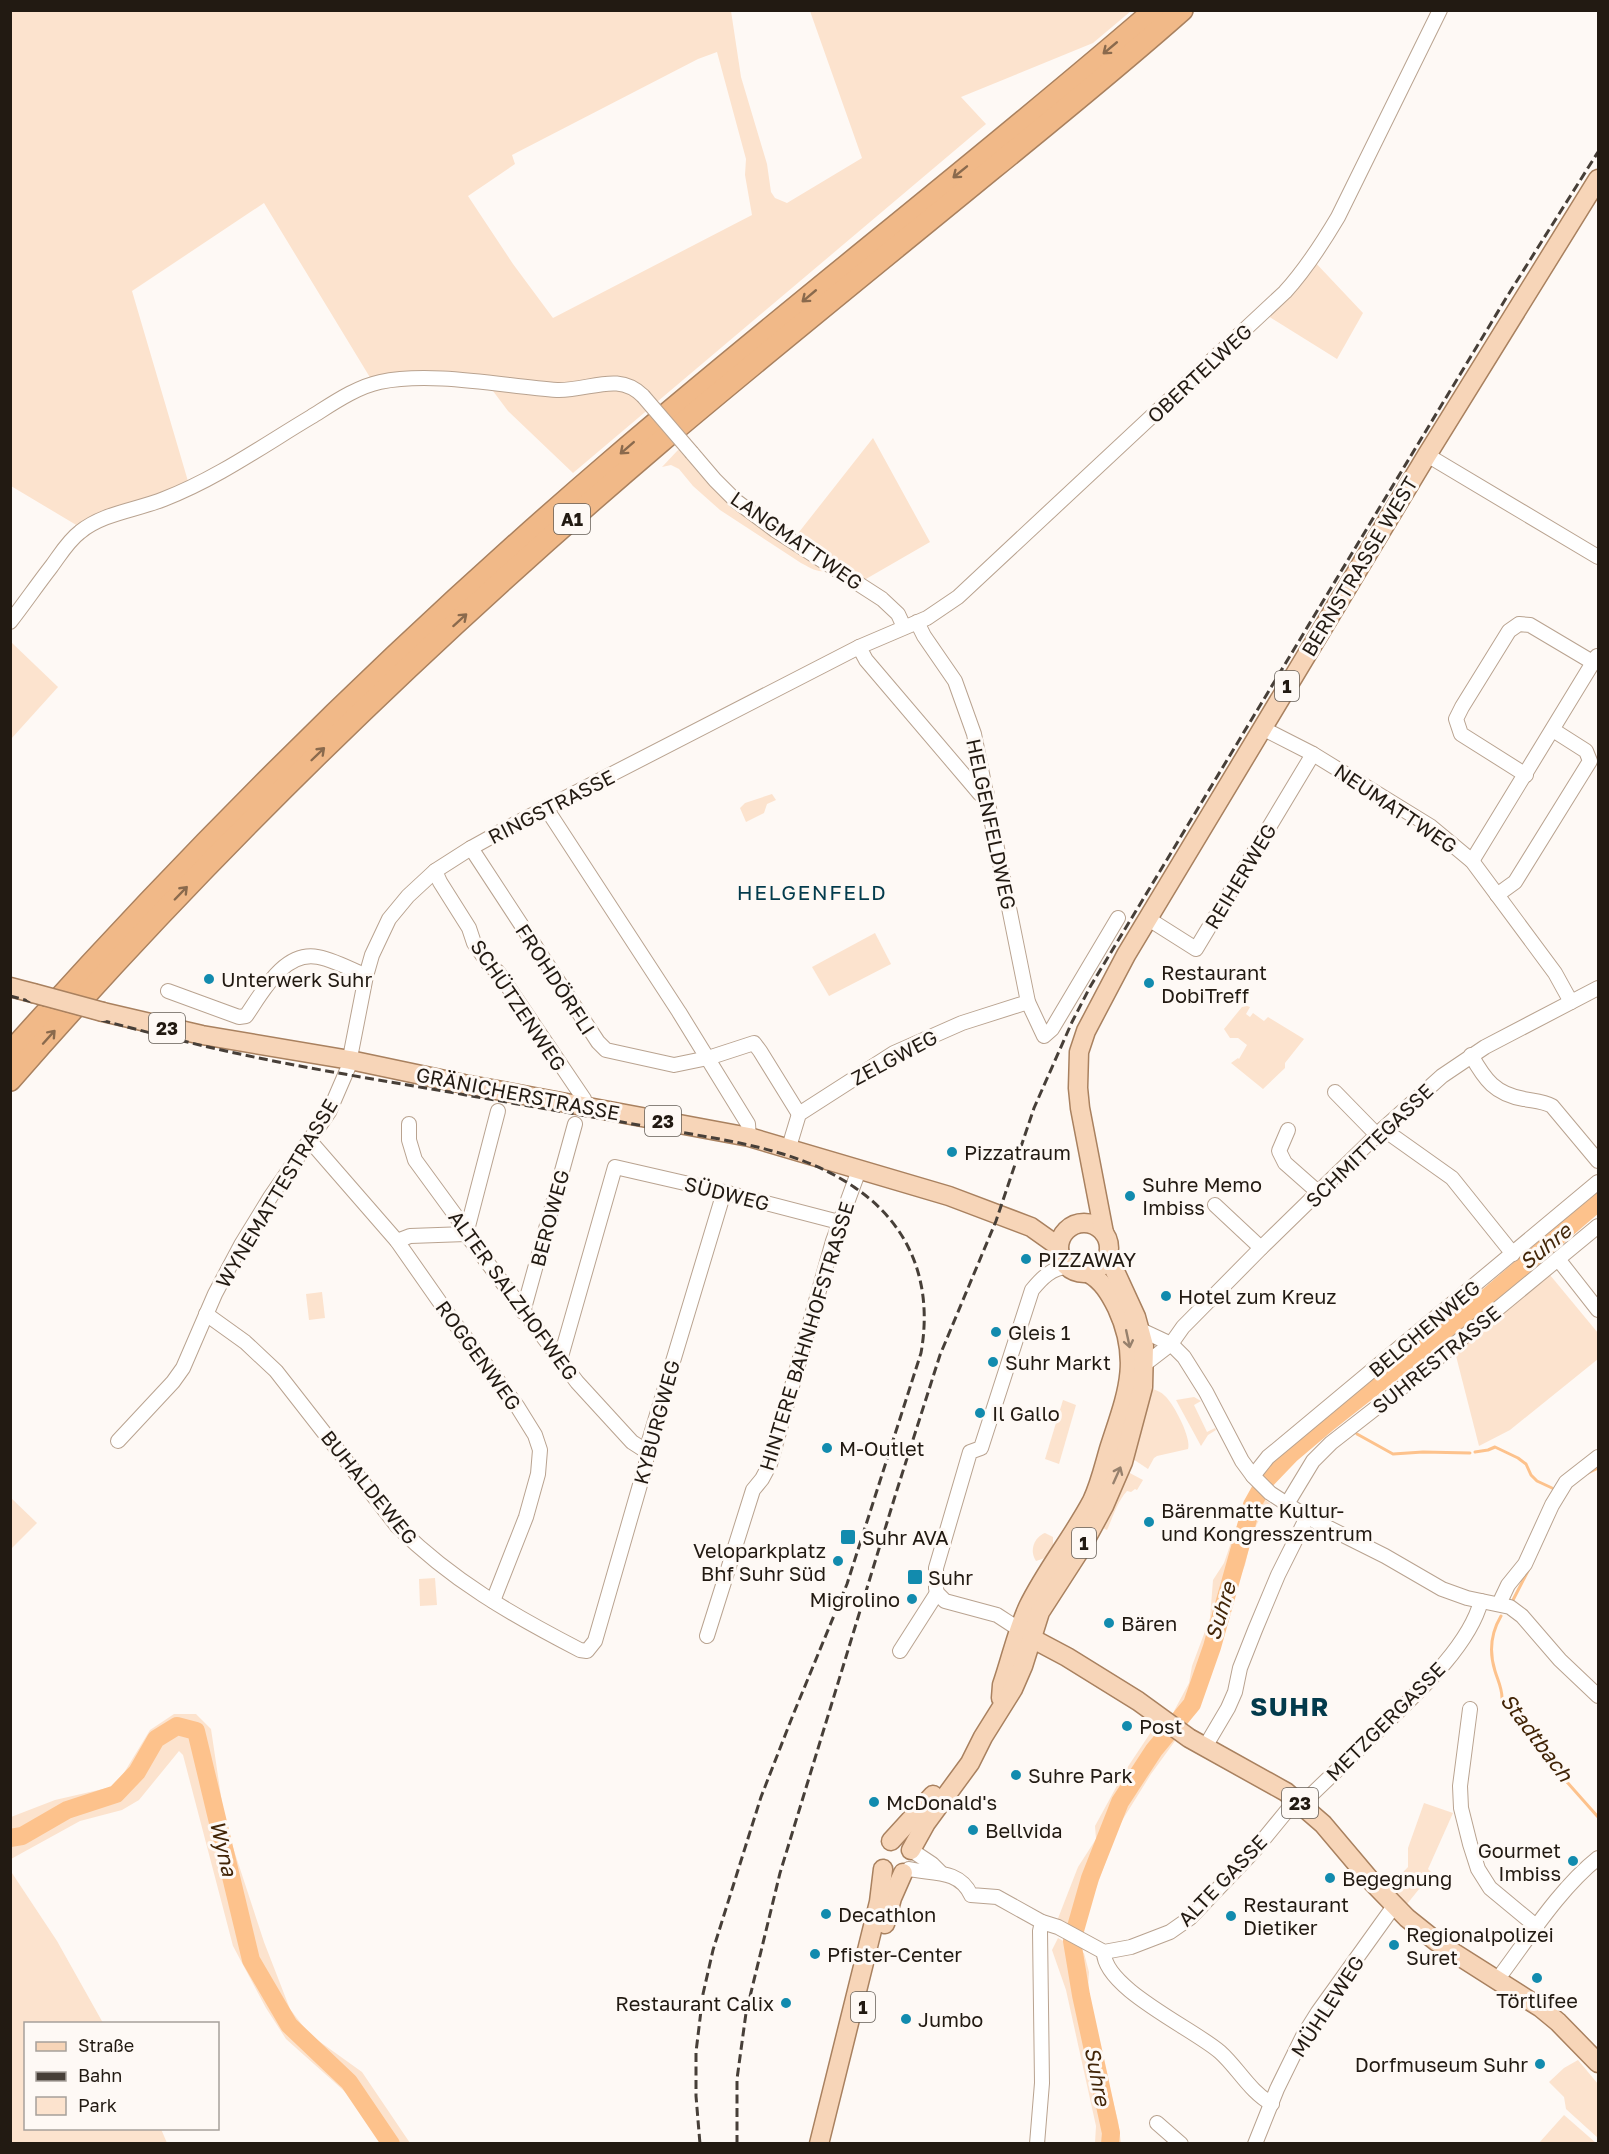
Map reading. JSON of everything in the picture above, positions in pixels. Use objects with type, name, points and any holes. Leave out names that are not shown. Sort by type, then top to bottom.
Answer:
[{"type":"highway","name":"A1","points":[[10,1053],[124,928],[240,807],[358,690],[467,589],[735,356],[1155,10]]},
{"type":"highway","name":"A1","points":[[10,1080],[121,957],[244,828],[362,711],[486,596],[610,485],[1182,10]]},
{"type":"main road","name":"BERNSTRASSE WEST","points":[[1104,1233],[1078,1088],[1079,1052],[1086,1031],[1147,918],[1427,455],[1599,179]]},
{"type":"main road","name":"GRÄNICHERSTRASSE","points":[[10,987],[202,1035],[350,1060],[464,1084],[749,1137],[789,1147],[949,1196],[1031,1227],[1055,1244],[1059,1250]]},
{"type":"main road","points":[[1026,1634],[1029,1607],[1092,1499],[1129,1386],[1130,1346],[1111,1294],[1094,1276],[1068,1267],[1059,1250],[1062,1237],[1091,1210],[1096,1197]]},
{"type":"main road","name":"GRÄNICHERSTRASSE","points":[[1031,1227],[1075,1226]]},
{"type":"main road","points":[[1075,1226],[1096,1227],[1104,1233]]},
{"type":"main road","name":"1","points":[[911,1850],[926,1823],[970,1763],[1020,1674],[1026,1634],[1080,1550],[1104,1506],[1123,1462],[1143,1387],[1144,1346],[1141,1330],[1108,1256],[1109,1246],[1104,1233]]},
{"type":"main road","points":[[1088,1273],[1100,1267],[1108,1256]]},
{"type":"main road","name":"23","points":[[1026,1634],[1100,1677],[1205,1747],[1271,1782],[1299,1802],[1323,1824],[1394,1906],[1437,1942],[1558,2022],[1599,2063]]},
{"type":"main road","name":"1","points":[[891,1841],[926,1803],[964,1754],[983,1737]]},
{"type":"main road","points":[[891,1841],[905,1843],[911,1850],[913,1858],[906,1871],[895,1875],[883,1869],[879,1862],[879,1853],[884,1845],[891,1841]]},
{"type":"main road","points":[[819,2144],[879,1902],[883,1869]]},
{"type":"main road","name":"1","points":[[830,2144],[892,1898],[906,1871]]},
{"type":"street","name":"OBERTELWEG","points":[[859,647],[938,612],[958,597],[1285,292],[1319,249],[1338,217],[1440,10]]},
{"type":"street","name":"LANGMATTWEG","points":[[10,622],[68,543],[83,529],[95,522],[145,506],[192,487],[339,400],[374,384],[396,379],[439,379],[566,390],[615,382],[626,383],[636,388],[736,501],[775,530],[882,599],[898,614],[904,627]]},
{"type":"street","points":[[1427,455],[1599,556]]},
{"type":"street","name":"HELGENFELDWEG","points":[[918,622],[924,636],[947,667],[965,705],[974,734],[1028,1002],[1044,1036],[1052,1029],[1118,918]]},
{"type":"street","points":[[1473,861],[1526,775],[1596,659],[1530,625],[1519,624],[1509,631],[1456,719],[1461,734],[1526,775]]},
{"type":"street","points":[[859,647],[866,660],[980,794],[987,794]]},
{"type":"street","name":"RINGSTRASSE","points":[[350,1060],[372,955],[389,919],[408,896],[435,871],[471,848],[546,808],[859,647]]},
{"type":"street","name":"NEUMATTWEG","points":[[1262,728],[1313,754],[1430,826],[1473,861],[1549,964],[1571,1002]]},
{"type":"street","points":[[1497,895],[1515,882],[1590,761],[1586,751],[1553,730]]},
{"type":"street","name":"REIHERWEG","points":[[1147,918],[1196,949],[1313,754]]},
{"type":"street","points":[[546,808],[708,1058],[748,1124],[749,1137]]},
{"type":"street","name":"FROHDÖRFLI","points":[[471,848],[606,1050],[674,1065],[708,1058],[754,1043],[799,1114]]},
{"type":"street","name":"SCHÜTZENWEG","points":[[435,871],[470,928],[474,943],[490,966],[498,972],[584,1099],[585,1106]]},
{"type":"street","points":[[168,991],[239,1017],[246,1016],[281,970],[301,957],[326,959],[366,976]]},
{"type":"street","name":"SCHMITTEGASSE","points":[[1144,1364],[1172,1344],[1183,1327],[1261,1248],[1380,1132],[1442,1076],[1471,1055],[1599,988]]},
{"type":"street","name":"ZELGWEG","points":[[799,1114],[894,1053],[962,1023],[1028,1002]]},
{"type":"street","points":[[1471,1055],[1486,1078],[1502,1093],[1512,1097],[1544,1102],[1552,1106],[1599,1161]]},
{"type":"street","name":"WYNEMATTESTRASSE","points":[[118,1441],[173,1382],[183,1368],[231,1264],[256,1220],[329,1112],[350,1060]]},
{"type":"street","points":[[1335,1092],[1380,1132],[1452,1178],[1513,1254]]},
{"type":"street","points":[[398,1240],[410,1236],[466,1234],[498,1111]]},
{"type":"street","points":[[789,1147],[792,1130],[799,1114]]},
{"type":"street","name":"ALTER SALZHOFWEG","points":[[409,1124],[409,1140],[415,1160],[461,1223],[466,1234],[577,1383],[632,1442],[646,1451]]},
{"type":"street","name":"BEROWEG","points":[[523,1312],[575,1124]]},
{"type":"street","points":[[1288,1130],[1279,1151],[1285,1163],[1319,1193]]},
{"type":"street","name":"ROGGENWEG","points":[[310,1142],[398,1240],[453,1321],[529,1423],[540,1450],[539,1468],[531,1499],[493,1601]]},
{"type":"street","name":"SÜDWEG","points":[[560,1360],[615,1167],[839,1221]]},
{"type":"street","name":"HINTERE BAHNHOFSTRASSE","points":[[707,1636],[753,1490],[770,1464],[839,1221],[859,1170]]},
{"type":"street","name":"BELCHENWEG","points":[[1254,1477],[1268,1457],[1599,1182]]},
{"type":"street","name":"KYBURGWEG","points":[[587,1651],[595,1641],[646,1464],[646,1451],[724,1192]]},
{"type":"street","points":[[1215,1205],[1261,1248]]},
{"type":"street","name":"SUHRESTRASSE","points":[[1287,1504],[1313,1461],[1331,1443],[1599,1226]]},
{"type":"street","points":[[1558,1259],[1599,1310]]},
{"type":"street","points":[[900,1651],[937,1593],[935,1577],[938,1560],[970,1452],[981,1448],[1032,1290],[1056,1270],[1068,1267]]},
{"type":"street","name":"BUHALDEWEG","points":[[206,1314],[245,1342],[276,1371],[397,1526],[446,1571],[538,1628],[580,1650],[587,1651]]},
{"type":"street","points":[[1141,1330],[1172,1344],[1184,1357],[1196,1373],[1242,1461],[1270,1493],[1307,1517],[1385,1556],[1442,1589],[1510,1607],[1522,1616],[1560,1660],[1599,1696]]},
{"type":"street","points":[[1499,1604],[1525,1564],[1552,1505],[1566,1482],[1599,1457]]},
{"type":"street","points":[[1205,1747],[1228,1708],[1235,1692],[1240,1668],[1260,1616],[1307,1517]]},
{"type":"street","points":[[937,1593],[949,1603],[998,1615],[1026,1634]]},
{"type":"street","name":"METZGERGASSE","points":[[1299,1802],[1308,1798],[1428,1682],[1466,1632],[1479,1610],[1481,1601]]},
{"type":"street","points":[[1470,1709],[1460,1786],[1461,1808],[1470,1844],[1478,1869],[1490,1888],[1537,1927]]},
{"type":"street","name":"ALTE GASSE","points":[[1104,1952],[1149,1942],[1170,1932],[1190,1918],[1254,1851],[1290,1807],[1299,1802]]},
{"type":"street","points":[[911,1850],[940,1872]]},
{"type":"street","points":[[1497,1980],[1573,1882],[1599,1858]]},
{"type":"street","points":[[906,1871],[940,1872],[961,1881],[971,1895],[997,1897],[1104,1952],[1109,1971],[1159,2012],[1193,2032],[1220,2052],[1261,2098],[1272,2104]]},
{"type":"street","name":"MÜHLEWEG","points":[[1255,2144],[1303,2036],[1394,1906]]},
{"type":"street","points":[[1036,2144],[1042,2083],[1040,1931],[1042,1922]]},
{"type":"street","points":[[1157,2123],[1181,2144]]},
{"type":"green space","points":[[10,11],[731,11],[741,77],[767,164],[771,192],[775,198],[787,203],[862,158],[810,11],[1131,11],[1093,43],[961,97],[986,124],[573,473],[508,411],[487,383],[374,384],[264,203],[132,291],[190,488],[83,529],[11,486]],"holes":[[[717,52],[746,159],[745,175],[752,215],[553,318],[513,264],[468,196],[515,164],[512,155],[698,59]]]},
{"type":"green space","points":[[1312,259],[1363,313],[1337,359],[1263,313]]},
{"type":"green space","points":[[873,438],[930,542],[859,583],[828,570],[817,571],[801,563],[720,510],[693,486],[679,469],[671,465],[662,467],[678,450],[692,453],[715,480],[792,541]]},
{"type":"green space","points":[[11,642],[58,687],[10,739]]},
{"type":"green space","points":[[772,794],[776,800],[767,804],[764,813],[746,822],[740,808],[745,803]]},
{"type":"green space","points":[[875,933],[891,964],[829,996],[812,967]]},
{"type":"green space","points":[[1242,1007],[1250,1007],[1246,1014],[1250,1017],[1253,1013],[1264,1021],[1268,1017],[1304,1039],[1285,1063],[1285,1068],[1263,1089],[1231,1063],[1239,1059],[1247,1045],[1238,1038],[1230,1038],[1224,1029]]},
{"type":"green space","points":[[1550,1275],[1598,1333],[1598,1359],[1510,1430],[1479,1446],[1455,1352]]},
{"type":"green space","points":[[322,1292],[325,1318],[309,1320],[306,1294]]},
{"type":"green space","points":[[1152,1389],[1159,1391],[1169,1400],[1185,1430],[1189,1444],[1188,1449],[1157,1456],[1148,1469],[1133,1459]]},
{"type":"green space","points":[[1194,1397],[1201,1401],[1194,1405],[1207,1432],[1215,1428],[1216,1430],[1208,1435],[1201,1446],[1176,1400]]},
{"type":"green space","points":[[1063,1400],[1076,1405],[1059,1464],[1045,1459]]},
{"type":"green space","points":[[1126,1471],[1143,1480],[1137,1490],[1127,1491],[1124,1495],[1107,1530],[1101,1527]]},
{"type":"green space","points":[[1252,1489],[1274,1507],[1260,1518],[1252,1534],[1245,1565],[1231,1600],[1224,1630],[1198,1702],[1184,1720],[1174,1711],[1189,1683],[1192,1666],[1210,1618],[1213,1580],[1224,1563],[1245,1502]]},
{"type":"green space","points":[[11,1498],[37,1523],[10,1549]]},
{"type":"green space","points":[[1045,1533],[1053,1537],[1053,1545],[1045,1558],[1036,1561],[1033,1553],[1034,1545]]},
{"type":"green space","points":[[435,1578],[437,1605],[420,1606],[419,1579]]},
{"type":"green space","points":[[174,1714],[196,1714],[211,1729],[225,1823],[264,1942],[290,2009],[309,2034],[362,2072],[410,2143],[384,2143],[352,2098],[286,2039],[266,2008],[233,1946],[183,1755],[179,1751],[139,1800],[122,1810],[80,1821],[11,1859],[11,1817],[55,1800],[116,1786],[150,1730]]},
{"type":"green space","points":[[1155,1726],[1175,1741],[1118,1827],[1080,1933],[1057,1921],[1078,1867],[1096,1839],[1095,1826],[1125,1771]]},
{"type":"green space","points":[[1424,1803],[1453,1813],[1428,1869],[1432,1873],[1407,1904],[1389,1887],[1408,1867],[1408,1848]]},
{"type":"green space","points":[[10,1870],[57,1941],[102,2022],[24,2022],[24,2130],[161,2130],[167,2143],[11,2143]]},
{"type":"green space","points":[[1058,1938],[1084,1953],[1089,1972],[1088,1989],[1097,2037],[1118,2121],[1121,2143],[1095,2143],[1096,2126],[1066,1990],[1052,1950]]},
{"type":"green space","points":[[1578,2060],[1598,2084],[1598,2138],[1566,2109],[1564,2097],[1549,2082],[1564,2068]]},
{"type":"green space","points":[[1564,2115],[1596,2143],[1539,2143]]},
{"type":"waterway","name":"Suhre","points":[[1110,2144],[1111,2133],[1081,1995],[1072,1941],[1090,1878],[1120,1802],[1154,1750],[1192,1704],[1212,1647],[1252,1505],[1266,1480],[1290,1455],[1485,1299],[1598,1202]]},
{"type":"waterway","points":[[1357,1434],[1393,1454],[1470,1453]]},
{"type":"waterway","points":[[1475,1452],[1495,1447],[1518,1458],[1526,1464],[1537,1481],[1552,1488]]},
{"type":"waterway","name":"Stadtbach","points":[[1584,1475],[1598,1468]]},
{"type":"waterway","name":"Stadtbach","points":[[1512,1602],[1530,1567]]},
{"type":"waterway","name":"Stadtbach","points":[[1501,1616],[1493,1636],[1492,1650],[1493,1664],[1502,1698],[1509,1703],[1559,1773],[1598,1817]]},
{"type":"waterway","name":"Wyna","points":[[10,1838],[22,1836],[67,1810],[116,1794],[137,1772],[156,1739],[177,1726],[196,1731],[251,1960],[289,2025],[349,2082],[391,2144]]},
{"type":"railway","points":[[737,2144],[737,2079],[746,2013],[780,1873],[940,1355],[996,1221],[1034,1108],[1090,987],[1508,295],[1598,152]]},
{"type":"railway","points":[[10,996],[250,1056],[759,1147],[808,1163],[854,1187],[891,1220],[904,1239],[914,1260],[924,1304],[921,1353],[847,1584],[761,1797],[713,1950],[703,1994],[696,2052],[696,2096],[700,2144]]},
{"type":"place","name":"Unterwerk Suhr","points":[[209,979]]},
{"type":"place","name":"Restaurant DobiTreff","points":[[1149,983]]},
{"type":"place","name":"Pizzatraum","points":[[952,1152]]},
{"type":"place","name":"Suhre Memo Imbiss","points":[[1130,1196]]},
{"type":"place","name":"PIZZAWAY","points":[[1026,1259]]},
{"type":"place","name":"Hotel zum Kreuz","points":[[1166,1296]]},
{"type":"place","name":"Gleis 1","points":[[996,1332]]},
{"type":"place","name":"Suhr Markt","points":[[993,1362]]},
{"type":"place","name":"Il Gallo","points":[[980,1413]]},
{"type":"place","name":"M-Outlet","points":[[827,1448]]},
{"type":"place","name":"Bärenmatte Kultur- und Kongresszentrum","points":[[1149,1522]]},
{"type":"place","name":"Suhr AVA","points":[[848,1537]]},
{"type":"place","name":"Veloparkplatz Bhf Suhr Süd","points":[[838,1561]]},
{"type":"place","name":"Suhr","points":[[915,1577]]},
{"type":"place","name":"Migrolino","points":[[912,1599]]},
{"type":"place","name":"Bären","points":[[1109,1623]]},
{"type":"place","name":"Post","points":[[1127,1726]]},
{"type":"place","name":"Suhre Park","points":[[1016,1775]]},
{"type":"place","name":"McDonald's","points":[[874,1802]]},
{"type":"place","name":"Bellvida","points":[[973,1830]]},
{"type":"place","name":"Gourmet Imbiss","points":[[1573,1861]]},
{"type":"place","name":"Begegnung","points":[[1330,1878]]},
{"type":"place","name":"Decathlon","points":[[826,1914]]},
{"type":"place","name":"Restaurant Dietiker","points":[[1231,1916]]},
{"type":"place","name":"Regionalpolizei Suret","points":[[1394,1945]]},
{"type":"place","name":"Pfister-Center","points":[[815,1954]]},
{"type":"place","name":"Törtlifee","points":[[1537,1978]]},
{"type":"place","name":"Restaurant Calix","points":[[786,2003]]},
{"type":"place","name":"Jumbo","points":[[906,2019]]},
{"type":"place","name":"Dorfmuseum Suhr","points":[[1540,2064]]},
{"type":"district","name":"HELGENFELD","points":[[812,892]]},
{"type":"district","name":"SUHR","points":[[1290,1706]]}]
